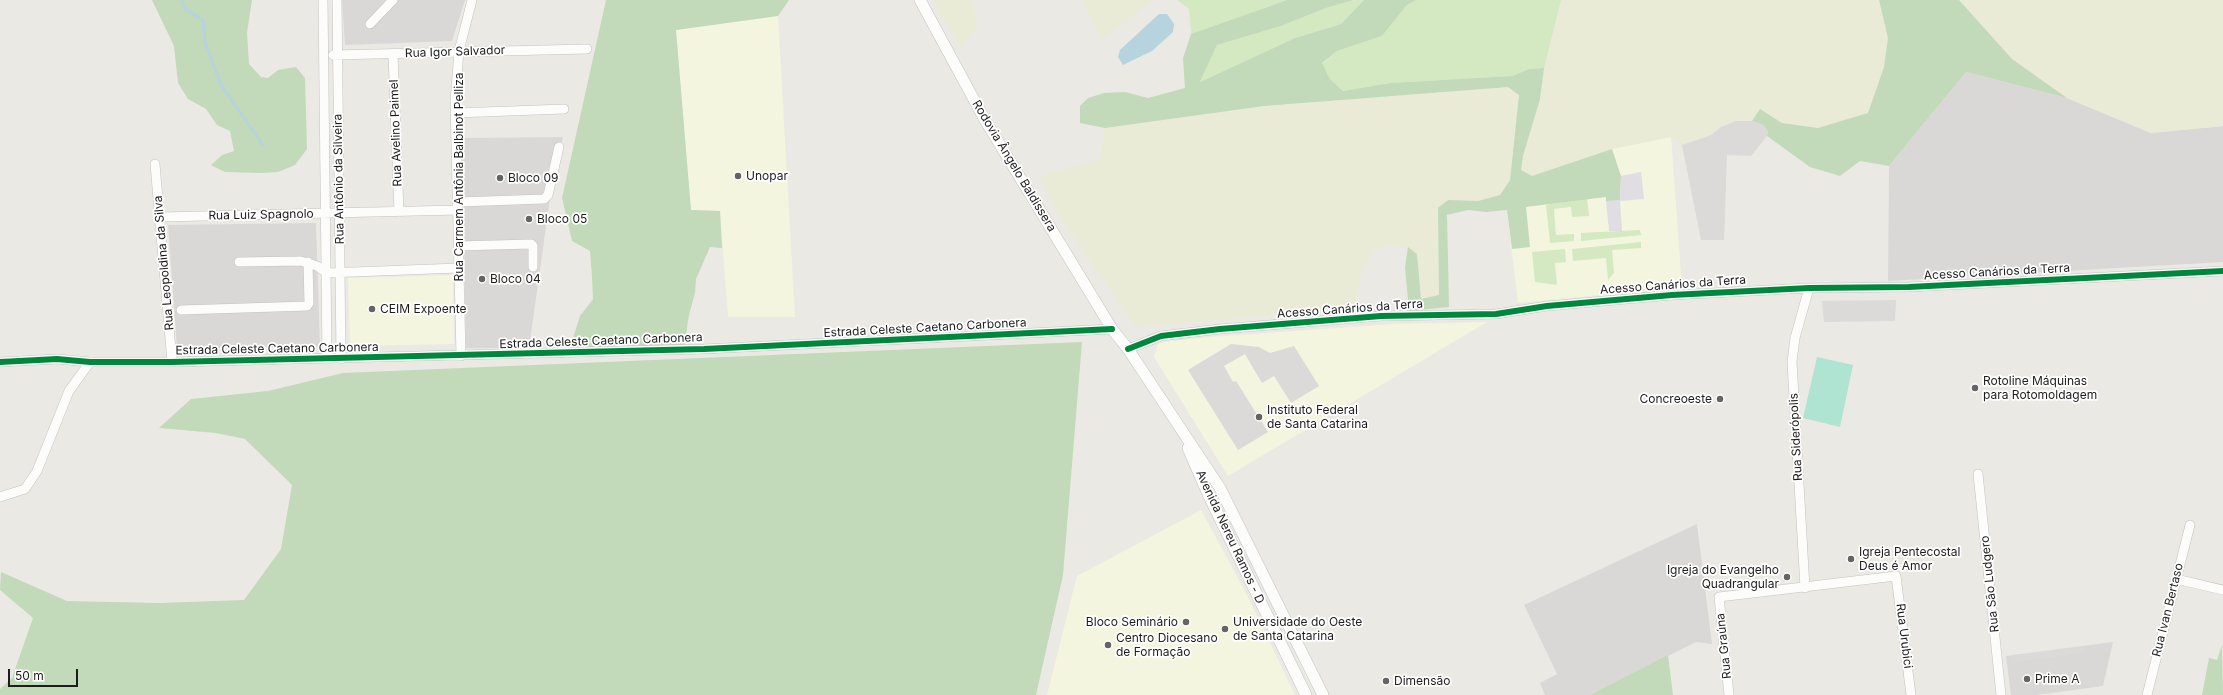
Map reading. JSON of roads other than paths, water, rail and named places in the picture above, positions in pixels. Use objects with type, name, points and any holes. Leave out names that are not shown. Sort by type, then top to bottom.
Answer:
[{"type":"street","name":"Rua Antônio da Silveira","points":[[323,0],[327,358]]},
{"type":"street","name":"Rua Antônio da Silveira","points":[[336,0],[341,359]]},
{"type":"street","points":[[370,24],[393,0]]},
{"type":"street","name":"Rua Carmem Antônia Balbinot Pelliza","points":[[461,356],[456,113],[459,51],[472,0]]},
{"type":"street","name":"Rodovia Ângelo Baldissera","points":[[920,0],[985,120],[1112,329]]},
{"type":"street","name":"Rua Igor Salvador","points":[[323,55],[587,49]]},
{"type":"street","name":"Rua Avelino Paimel","points":[[393,54],[399,212]]},
{"type":"street","points":[[456,113],[564,109]]},
{"type":"street","name":"Rua Luiz Spagnolo","points":[[160,217],[399,212],[544,199],[548,195],[559,147]]},
{"type":"street","name":"Rua Leopoldina da Silva","points":[[155,164],[172,362]]},
{"type":"street","points":[[458,246],[531,244],[533,246],[534,266]]},
{"type":"street","points":[[239,262],[308,262],[327,272],[459,268]]},
{"type":"street","points":[[181,310],[307,306],[309,303],[308,262]]},
{"type":"street","name":"Acesso Canários da Terra","points":[[1128,349],[1161,336],[1220,329],[1381,316],[1496,314],[1547,306],[1672,294],[1809,288],[1909,287],[2223,271]]},
{"type":"street","name":"Rua Siderópolis","points":[[1805,588],[1792,362],[1795,338],[1809,288]]},
{"type":"street","name":"Avenida Nereu Ramos - D","points":[[1112,329],[1128,349],[1220,488],[1323,695]]},
{"type":"street","name":"Estrada Celeste Caetano Carbonera","points":[[0,362],[57,359],[90,362],[172,362],[461,356],[772,346],[1112,329]]},
{"type":"street","points":[[0,497],[24,489],[37,471],[69,391],[90,362]]},
{"type":"street","name":"Avenida Nereu Ramos - D","points":[[1176,420],[1208,494],[1306,695]]},
{"type":"street","name":"Rua São Ludgero","points":[[1978,474],[2001,695]]},
{"type":"street","name":"Rua Ivan Bertaso","points":[[2147,695],[2190,525]]},
{"type":"street","name":"Rua Urubici","points":[[1805,588],[1896,576],[1911,695]]},
{"type":"street","points":[[2176,579],[2223,590]]},
{"type":"street","name":"Rua Graúna","points":[[1729,695],[1718,597],[1805,588]]},
{"type":"water","points":[[1159,14],[1167,14],[1174,24],[1173,32],[1152,51],[1123,65],[1118,57],[1120,50]]},
{"type":"waterway","points":[[182,0],[185,9],[203,20],[205,42],[221,85],[263,145]]},
{"type":"place","name":"Unopar","points":[[738,176]]},
{"type":"place","name":"Bloco 09","points":[[500,178]]},
{"type":"place","name":"Bloco 05","points":[[529,219]]},
{"type":"place","name":"Bloco 04","points":[[482,279]]},
{"type":"place","name":"CEIM Expoente","points":[[372,309]]},
{"type":"place","name":"Rotoline Máquinas para Rotomoldagem","points":[[1975,388]]},
{"type":"place","name":"Concreoeste","points":[[1720,399]]},
{"type":"place","name":"Instituto Federal de Santa Catarina","points":[[1259,417]]},
{"type":"place","name":"Igreja Pentecostal Deus é Amor","points":[[1851,559]]},
{"type":"place","name":"Igreja do Evangelho Quadrangular","points":[[1787,577]]},
{"type":"place","name":"Bloco Seminário","points":[[1186,622]]},
{"type":"place","name":"Universidade do Oeste de Santa Catarina","points":[[1225,629]]},
{"type":"place","name":"Centro Diocesano de Formação","points":[[1108,645]]},
{"type":"place","name":"Prime A","points":[[2027,679]]},
{"type":"place","name":"Dimensão","points":[[1386,681]]}]
